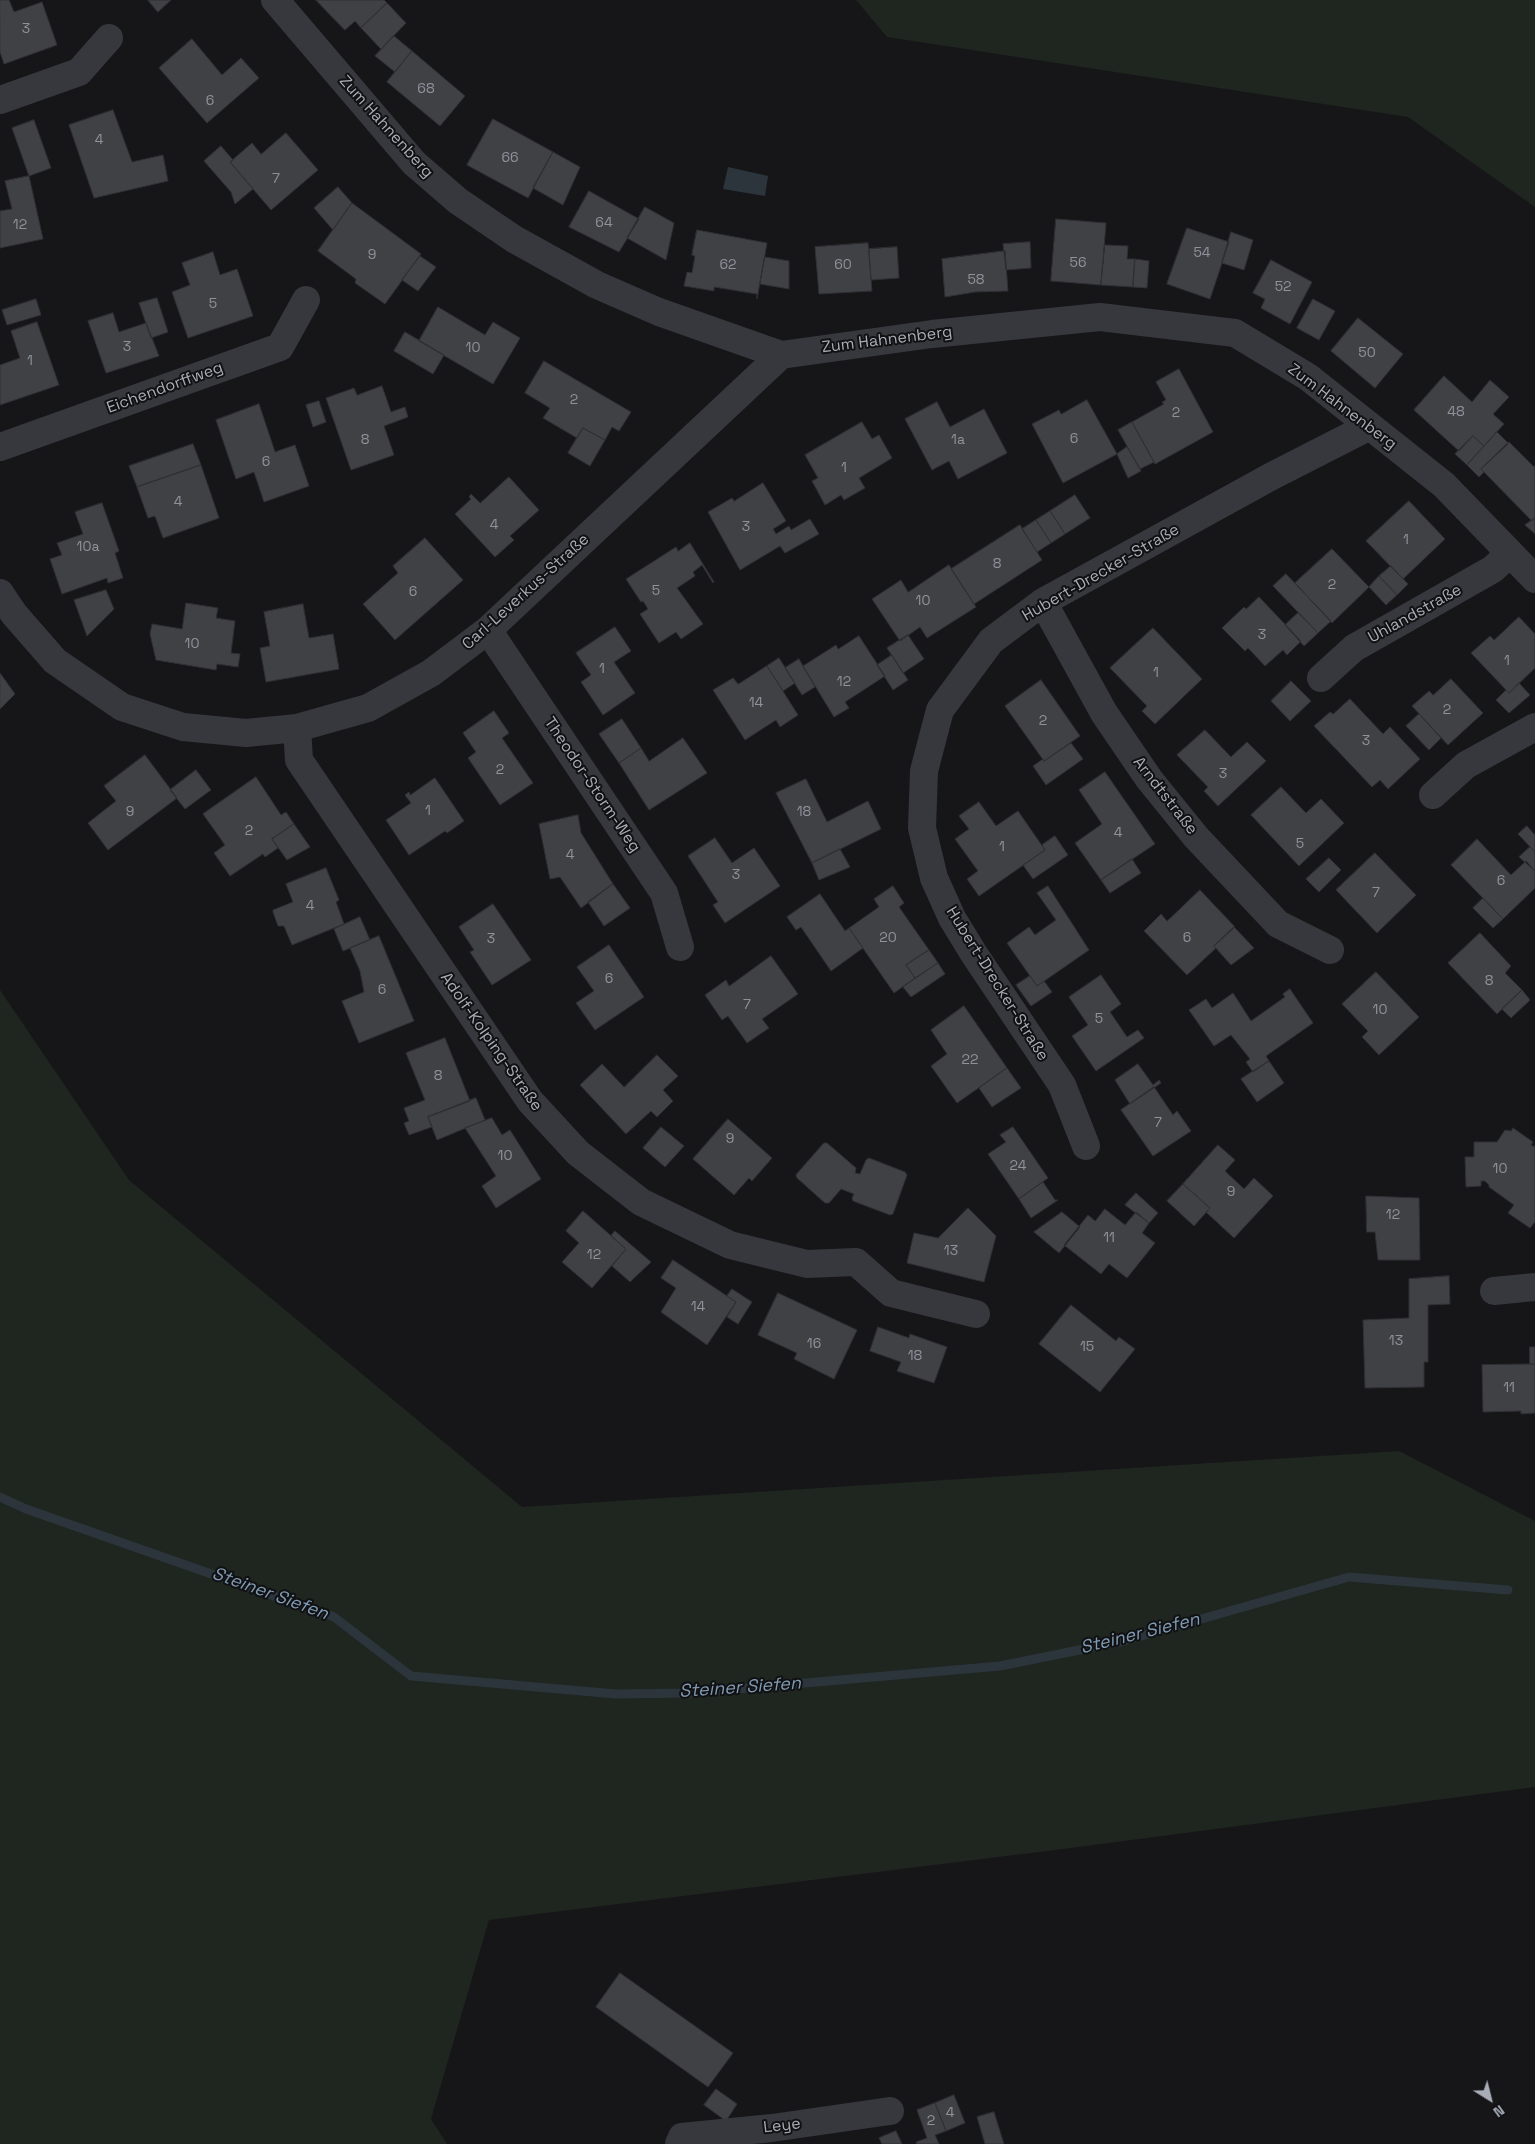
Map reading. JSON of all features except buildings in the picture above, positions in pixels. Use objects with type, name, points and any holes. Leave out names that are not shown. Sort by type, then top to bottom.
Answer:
[{"type":"street","name":"Zum Hahnenberg","points":[[275,0],[414,163],[458,202],[514,239],[597,285],[659,312],[781,354],[932,334],[1100,317],[1235,333],[1308,377],[1444,485],[1535,579]]},
{"type":"street","points":[[0,100],[79,72],[110,38]]},
{"type":"street","name":"Eichendorffweg","points":[[0,447],[280,347],[306,300]]},
{"type":"street","name":"Carl-Leverkus-Straße","points":[[0,593],[14,614],[54,661],[122,706],[183,727],[246,733],[298,728],[368,708],[431,673],[488,630],[781,354]]},
{"type":"street","name":"Hubert-Drecker-Straße","points":[[1086,1146],[1062,1085],[974,954],[952,918],[934,878],[922,828],[924,771],[940,710],[990,641],[1043,602],[1272,476],[1370,426]]},
{"type":"street","name":"Uhlandstraße","points":[[1321,678],[1354,648],[1494,569],[1510,553]]},
{"type":"street","name":"Arndtstraße","points":[[1043,602],[1104,713],[1148,780],[1196,837],[1278,924],[1330,950]]},
{"type":"street","name":"Theodor-Storm-Weg","points":[[488,630],[664,893],[680,947]]},
{"type":"street","points":[[1433,795],[1466,766],[1535,727]]},
{"type":"street","name":"Adolf-Kolping-Straße","points":[[298,728],[299,760],[530,1101],[578,1153],[641,1202],[730,1245],[807,1264],[856,1262],[891,1293],[976,1314]]},
{"type":"street","points":[[1494,1291],[1535,1287]]},
{"type":"street","name":"Leye","points":[[679,2144],[682,2137],[772,2128],[890,2111]]},
{"type":"shaded area","points":[[856,0],[1535,0],[1535,207],[1408,117],[887,37]]},
{"type":"shaded area","points":[[728,167],[768,176],[765,196],[723,189]]},
{"type":"shaded area","points":[[0,990],[129,1180],[522,1507],[1399,1451],[1535,1521],[1535,1787],[1063,1849],[489,1920],[431,2119],[447,2144],[0,2144]]},
{"type":"waterway","name":"Steiner Siefen","points":[[0,1497],[26,1509],[334,1617],[411,1676],[616,1694],[691,1693],[1000,1666],[1124,1641],[1349,1577],[1508,1590]]}]
